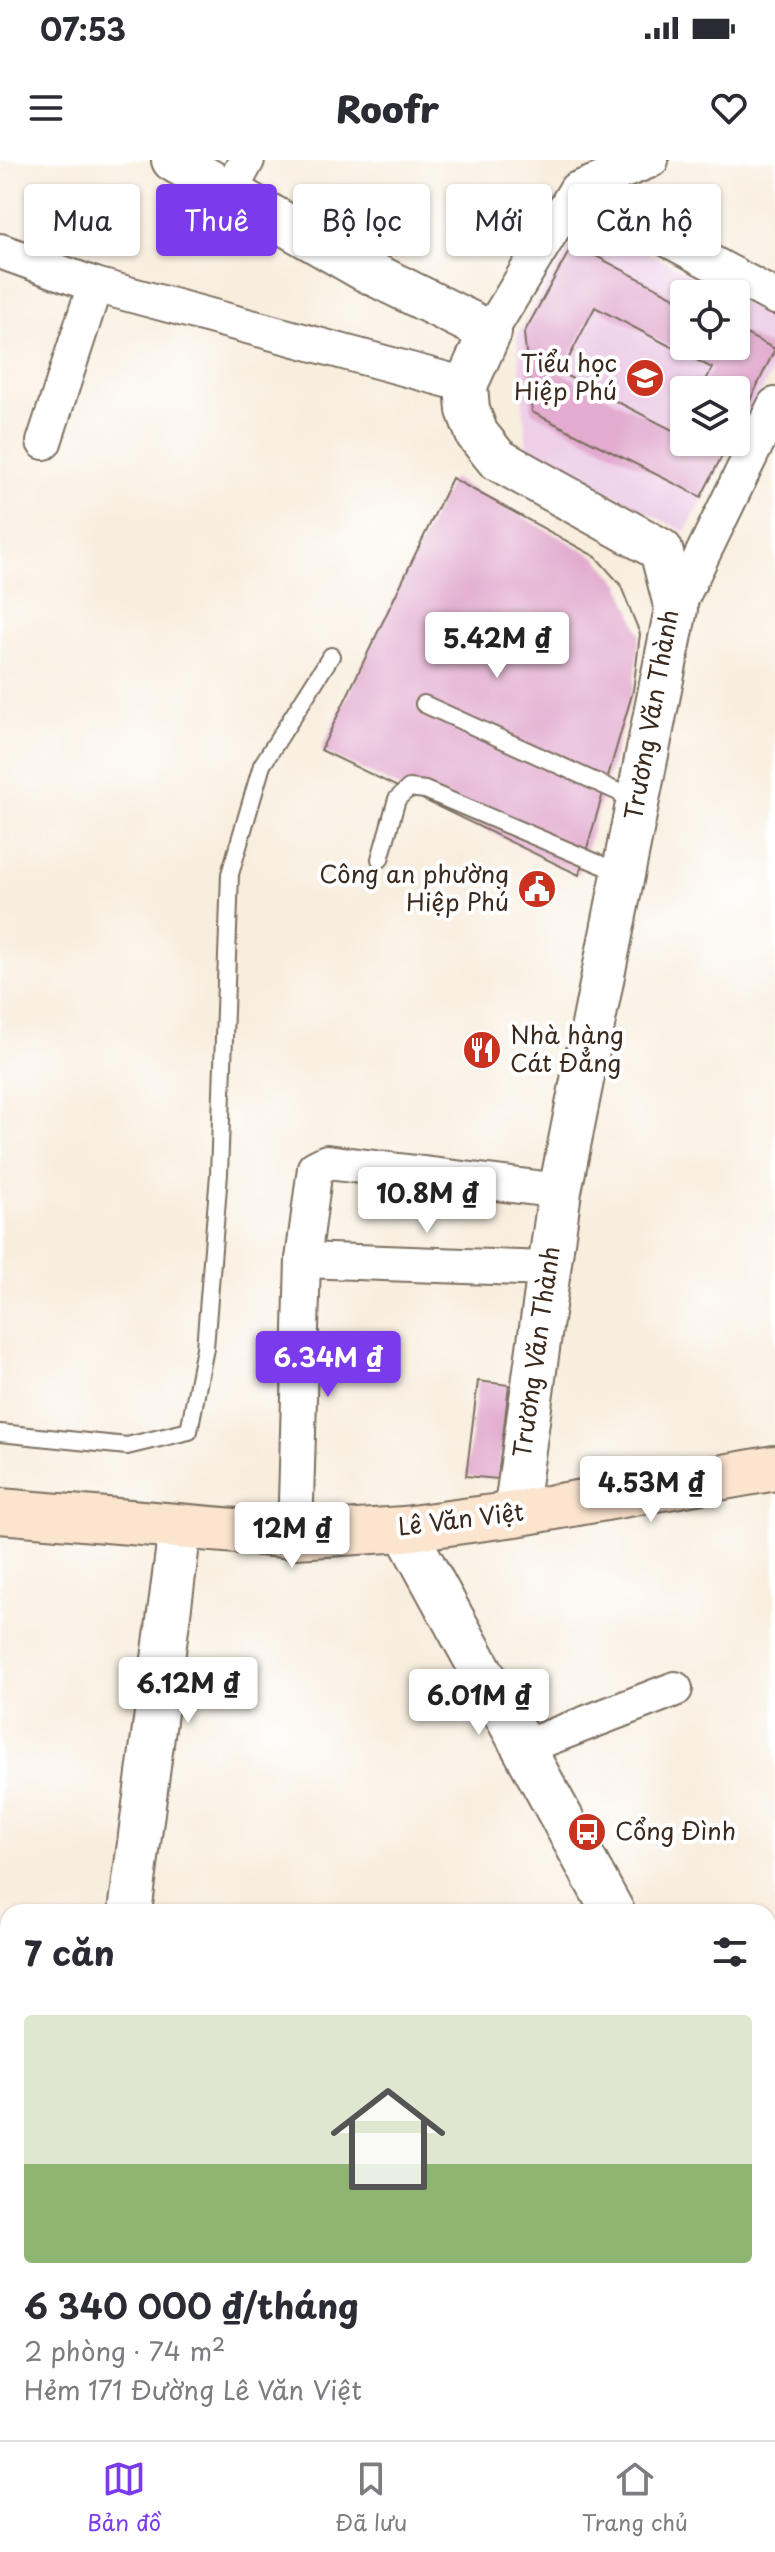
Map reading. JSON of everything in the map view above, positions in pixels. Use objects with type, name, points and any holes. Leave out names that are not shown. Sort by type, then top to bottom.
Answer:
[{"type":"main road","name":"Lê Văn Việt","points":[[0,1511],[180,1529],[295,1536],[404,1529],[515,1514],[775,1468]]},
{"type":"street","points":[[173,160],[238,176],[365,270],[490,332]]},
{"type":"street","points":[[591,184],[651,160]]},
{"type":"street","points":[[0,251],[95,285],[466,385],[490,332],[568,203]]},
{"type":"street","points":[[699,256],[775,297]]},
{"type":"street","points":[[44,442],[95,285]]},
{"type":"street","name":"Trương Văn Thành","points":[[466,385],[468,410],[477,434],[497,459],[607,504],[661,550],[676,609],[560,1191],[515,1514]]},
{"type":"street","points":[[676,609],[775,405]]},
{"type":"street","points":[[295,1536],[303,1260],[315,1168],[320,1163],[560,1191]]},
{"type":"street","points":[[303,1260],[548,1269]]},
{"type":"street","points":[[131,1904],[180,1529]]},
{"type":"street","points":[[404,1529],[609,1904]]},
{"type":"street","points":[[522,1748],[675,1689]]},
{"type":"lane","points":[[0,1433],[127,1446],[189,1431],[205,1348],[219,1174],[230,874],[262,765],[331,656]]},
{"type":"lane","points":[[424,704],[637,800]]},
{"type":"lane","points":[[380,859],[397,799],[409,788],[425,790],[622,873]]},
{"type":"shaded area","name":"Tiểu học Hiệp Phú","points":[[568,246],[568,256],[654,256],[701,280],[670,280],[670,360],[750,360],[750,305],[775,317],[775,366],[750,412],[750,376],[670,376],[670,456],[726,456],[685,532],[527,449],[517,335]]},
{"type":"building","points":[[568,253],[568,256],[596,256],[670,295],[670,346],[595,307],[561,373],[670,429],[670,456],[722,456],[701,497],[532,412],[524,333]]},
{"type":"building","points":[[750,336],[775,349],[750,400],[750,376],[708,376],[712,368],[697,360],[750,360]]},
{"type":"building","points":[[452,478],[596,557],[620,584],[640,634],[633,691],[579,875],[321,750]]},
{"type":"building","points":[[478,1381],[509,1385],[498,1479],[466,1476]]},
{"type":"place","name":"Tiểu học Hiệp Phú","points":[[645,378]]},
{"type":"place","name":"Công an phường Hiệp Phú","points":[[537,889]]},
{"type":"place","name":"Nhà hàng Cát Đẳng","points":[[482,1050]]},
{"type":"place","name":"Cổng Đình","points":[[587,1832]]}]
